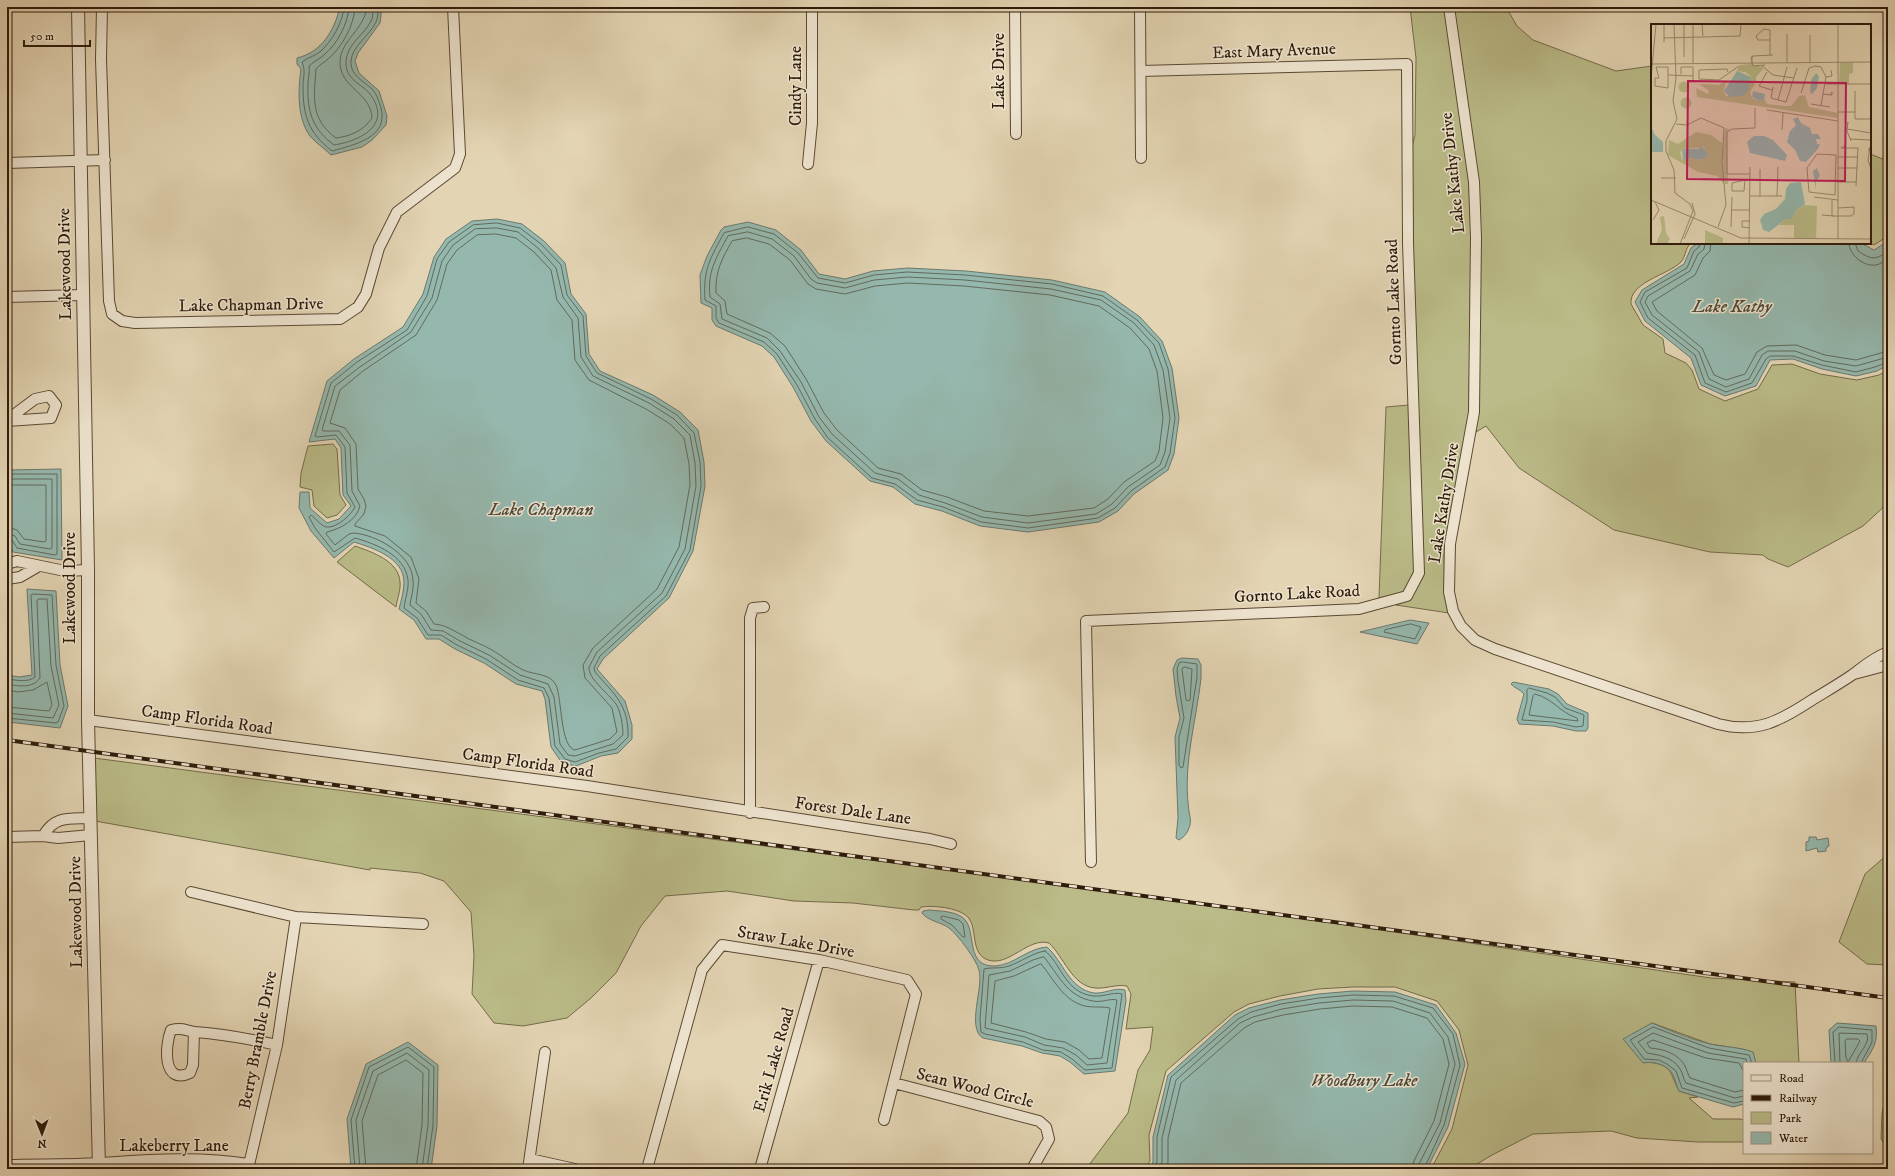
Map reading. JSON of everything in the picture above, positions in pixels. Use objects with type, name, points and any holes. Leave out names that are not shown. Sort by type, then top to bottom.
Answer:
[{"type":"street","name":"Lakewood Drive","points":[[78,7],[88,570],[88,720],[99,1166]]},
{"type":"street","name":"Lake Chapman Drive","points":[[102,7],[104,160],[109,301],[112,314],[122,321],[134,323],[340,319],[358,307],[366,294],[379,248],[397,212],[455,168],[460,154],[453,7]]},
{"type":"street","name":"Cindy Lane","points":[[808,164],[812,123],[812,7]]},
{"type":"street","name":"Lake Drive","points":[[1015,7],[1016,134]]},
{"type":"street","points":[[1140,7],[1141,158]]},
{"type":"street","name":"Lake Kathy Drive","points":[[1449,7],[1474,182],[1476,238],[1474,412],[1449,555],[1450,598],[1456,618],[1468,633],[1484,644],[1730,727],[1750,728],[1774,722],[1852,675],[1864,664],[1888,652]]},
{"type":"street","name":"East Mary Avenue","points":[[1141,71],[1407,64]]},
{"type":"street","name":"Gornto Lake Road","points":[[1091,862],[1086,620],[1359,609],[1407,596],[1419,573],[1408,243],[1407,64]]},
{"type":"street","points":[[7,163],[104,160]]},
{"type":"street","points":[[7,297],[83,295]]},
{"type":"street","points":[[7,564],[17,561],[65,571],[88,570]]},
{"type":"street","points":[[7,579],[20,577],[39,566]]},
{"type":"street","points":[[750,812],[750,618],[753,608],[764,607]]},
{"type":"street","name":"Lake Kathy Drive","points":[[1852,675],[1888,665]]},
{"type":"street","name":"Camp Florida Road","points":[[88,720],[587,786],[750,812]]},
{"type":"street","name":"Forest Dale Lane","points":[[750,812],[930,839],[951,844]]},
{"type":"street","points":[[43,836],[49,825],[62,820],[91,818]]},
{"type":"street","points":[[7,837],[43,836],[58,838],[91,835]]},
{"type":"street","points":[[191,892],[296,917],[423,924]]},
{"type":"street","name":"Berry Bramble Drive","points":[[248,1167],[277,1045],[296,917]]},
{"type":"street","name":"Straw Lake Drive","points":[[647,1169],[702,970],[722,945],[819,960],[907,980],[916,994],[884,1120]]},
{"type":"street","name":"Erik Lake Road","points":[[760,1169],[819,960]]},
{"type":"street","points":[[194,1032],[193,1065],[190,1073],[184,1076],[174,1074],[170,1070],[167,1059],[167,1044],[171,1030],[181,1028],[194,1032],[205,1032],[277,1045]]},
{"type":"street","points":[[546,1052],[529,1164],[575,1169]]},
{"type":"street","name":"Sean Wood Circle","points":[[894,1083],[1039,1121],[1046,1126],[1049,1139],[1032,1169]]},
{"type":"street","name":"Lakeberry Lane","points":[[7,1165],[99,1166],[118,1160],[221,1160],[248,1167]]},
{"type":"green space","points":[[1410,7],[1445,7],[1469,183],[1471,238],[1469,412],[1444,555],[1445,592],[1449,613],[1396,605],[1411,599],[1423,575],[1413,243],[1412,147],[1415,135],[1416,58]]},
{"type":"green space","points":[[1454,7],[1506,7],[1517,26],[1533,40],[1616,71],[1651,66],[1651,244],[1690,244],[1681,262],[1675,267],[1643,284],[1636,290],[1632,296],[1631,304],[1643,325],[1663,339],[1665,353],[1686,363],[1692,370],[1699,389],[1725,401],[1758,389],[1772,365],[1792,364],[1820,374],[1857,380],[1879,375],[1888,370],[1888,503],[1863,526],[1788,567],[1768,559],[1763,555],[1710,552],[1614,530],[1519,468],[1486,426],[1476,432],[1479,392],[1480,205]]},
{"type":"green space","points":[[1871,154],[1888,161],[1888,236],[1874,245],[1871,244]]},
{"type":"green space","points":[[1409,405],[1414,571],[1404,592],[1379,598],[1386,407]]},
{"type":"green space","points":[[333,444],[337,449],[340,495],[346,505],[337,515],[327,518],[314,506],[312,490],[300,487],[301,473],[308,446]]},
{"type":"green space","points":[[355,546],[384,558],[395,568],[400,582],[396,607],[337,562]]},
{"type":"green space","points":[[94,758],[1153,897],[1711,978],[1795,982],[1799,1062],[1756,1062],[1752,1052],[1710,1044],[1652,1023],[1648,1062],[1666,1067],[1669,1070],[1679,1091],[1698,1097],[1689,1098],[1713,1119],[1743,1120],[1743,1142],[1698,1142],[1637,1138],[1611,1131],[1533,1134],[1492,1155],[1469,1169],[1431,1169],[1452,1129],[1468,1065],[1459,1030],[1437,1001],[1395,987],[1318,989],[1280,996],[1249,1004],[1234,1012],[1166,1071],[1149,1135],[1150,1161],[1145,1169],[1086,1169],[1128,1113],[1138,1070],[1150,1050],[1153,1027],[1126,1029],[1131,994],[1127,986],[1095,988],[1087,986],[1074,977],[1049,943],[1041,942],[1034,944],[1011,956],[996,961],[988,960],[979,953],[975,942],[972,925],[967,916],[948,908],[927,906],[921,907],[919,910],[914,910],[853,903],[794,901],[727,891],[665,896],[641,926],[616,973],[591,998],[567,1018],[523,1026],[494,1023],[472,994],[474,956],[471,912],[444,881],[420,873],[370,868],[370,870],[95,821]]},
{"type":"green space","points":[[1888,854],[1888,965],[1867,964],[1839,942],[1865,874]]},
{"type":"green space","points":[[1888,1082],[1888,1149],[1881,1139],[1882,1114]]},
{"type":"water","points":[[340,7],[382,7],[380,23],[358,53],[355,61],[359,73],[379,91],[387,116],[386,125],[372,140],[362,147],[331,155],[310,136],[303,121],[299,95],[301,69],[297,64],[297,58],[313,51],[326,39],[334,24]]},
{"type":"water","name":"Lake Chapman","points":[[497,219],[522,224],[544,241],[565,263],[571,294],[586,314],[589,354],[600,371],[653,395],[680,412],[698,430],[704,462],[705,486],[693,551],[669,598],[603,659],[597,669],[625,701],[632,725],[632,739],[618,753],[601,756],[576,766],[562,763],[551,747],[545,699],[542,691],[516,684],[484,663],[455,649],[439,639],[426,639],[414,620],[399,609],[404,582],[403,574],[399,566],[386,555],[370,547],[354,542],[334,558],[311,531],[299,508],[300,492],[309,492],[310,508],[327,523],[339,519],[351,506],[343,495],[341,448],[335,439],[309,442],[327,381],[354,359],[403,327],[423,294],[434,257],[446,239],[472,221]]},
{"type":"water","points":[[748,222],[776,230],[801,250],[819,274],[845,279],[873,271],[908,268],[966,271],[1052,280],[1105,292],[1140,317],[1162,341],[1172,368],[1179,418],[1174,454],[1168,470],[1134,494],[1118,511],[1099,522],[1028,532],[980,526],[942,511],[915,504],[893,487],[870,481],[826,441],[811,421],[793,387],[774,357],[762,346],[716,326],[712,320],[712,308],[701,303],[700,275],[707,256],[721,230],[724,227]]},
{"type":"water","name":"Lake Kathy","points":[[1888,241],[1888,365],[1877,371],[1856,376],[1822,369],[1793,359],[1770,360],[1756,386],[1725,396],[1701,385],[1691,358],[1645,321],[1635,302],[1642,290],[1684,264],[1691,248],[1697,244],[1863,244],[1874,250]]},
{"type":"water","points":[[61,469],[62,560],[13,552],[7,538],[7,470]]},
{"type":"water","points":[[27,589],[56,591],[60,665],[68,706],[60,728],[8,722],[7,675],[19,677],[32,675]]},
{"type":"water","points":[[1410,620],[1429,623],[1417,644],[1360,632]]},
{"type":"water","points":[[1182,658],[1198,659],[1201,665],[1201,678],[1188,764],[1187,782],[1190,827],[1187,833],[1179,840],[1176,838],[1178,818],[1175,737],[1180,718],[1173,669],[1177,660]]},
{"type":"water","points":[[1513,682],[1549,689],[1558,694],[1567,704],[1588,713],[1588,728],[1586,731],[1576,731],[1553,726],[1519,724],[1517,719],[1524,694],[1511,684]]},
{"type":"water","points":[[1809,837],[1816,837],[1817,840],[1828,838],[1829,846],[1826,848],[1826,851],[1818,852],[1817,848],[1806,851],[1806,842],[1809,841]]},
{"type":"water","points":[[929,910],[954,913],[963,918],[969,927],[973,949],[976,956],[986,965],[1002,965],[1034,950],[1047,947],[1072,980],[1085,990],[1098,993],[1117,989],[1125,990],[1126,1001],[1115,1071],[1084,1074],[1060,1056],[983,1038],[978,1033],[976,1026],[976,1007],[980,977],[977,965],[953,931],[946,926],[928,918],[922,913],[923,911]]},
{"type":"water","name":"Woodbury Lake","points":[[1353,991],[1395,992],[1436,1005],[1456,1033],[1465,1064],[1448,1127],[1427,1169],[1149,1169],[1153,1162],[1153,1137],[1168,1075],[1235,1015],[1249,1008],[1280,1000],[1318,994]]},
{"type":"water","points":[[1652,1023],[1703,1042],[1753,1052],[1756,1062],[1743,1062],[1743,1104],[1733,1107],[1679,1091],[1672,1073],[1666,1067],[1651,1062],[1643,1063],[1623,1039]]},
{"type":"water","points":[[1837,1023],[1876,1026],[1874,1046],[1865,1062],[1831,1062],[1829,1030]]},
{"type":"water","points":[[408,1042],[438,1065],[437,1126],[431,1169],[351,1169],[347,1119],[366,1064]]},
{"type":"railway","points":[[7,740],[1888,998]]}]
